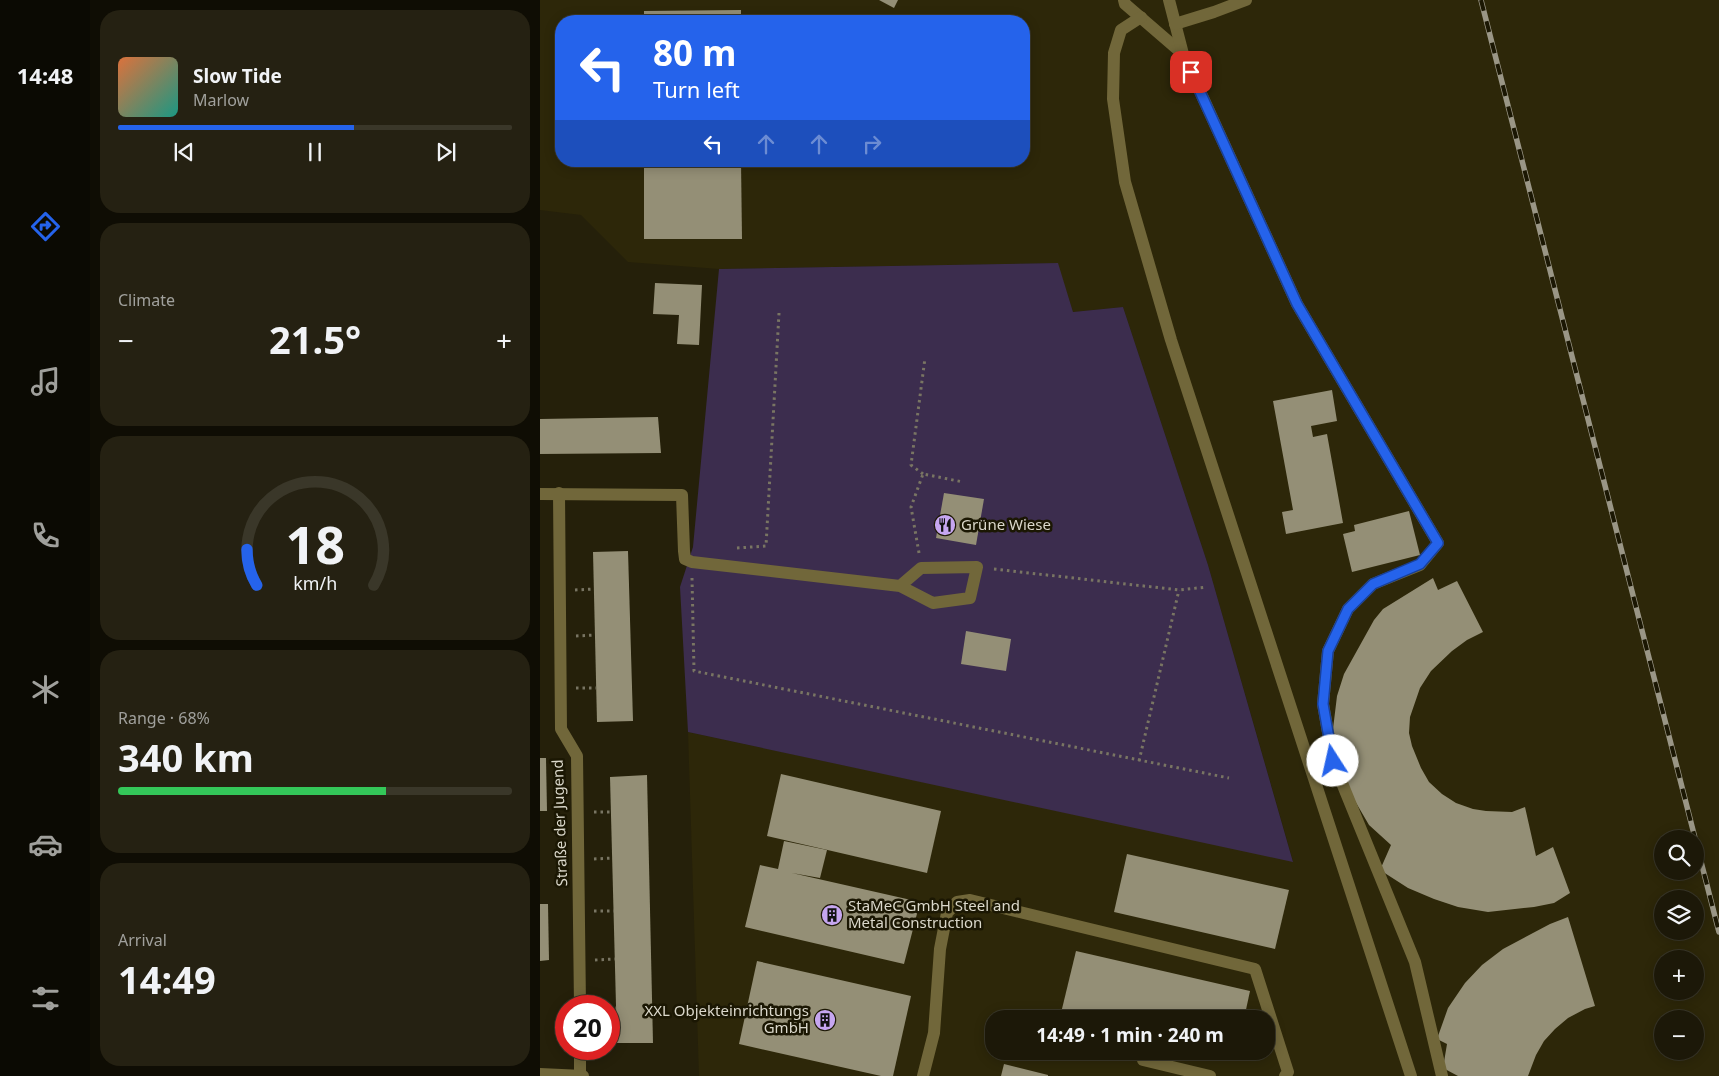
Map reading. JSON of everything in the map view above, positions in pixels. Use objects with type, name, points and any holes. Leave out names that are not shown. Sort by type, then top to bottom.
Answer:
[{"type":"street","points":[[1124,0],[1125,4],[1183,54]]},
{"type":"street","points":[[1169,0],[1183,54],[1297,304],[1438,543],[1420,564],[1373,584],[1348,609],[1328,651],[1323,704],[1333,761],[1415,962],[1442,1076]]},
{"type":"street","points":[[1175,24],[1246,0]]},
{"type":"street","points":[[1141,17],[1122,30],[1114,53],[1113,99],[1125,182],[1171,340],[1411,1076]]},
{"type":"street","name":"Straße der Jugend","points":[[559,493],[561,729],[577,756],[580,995]]},
{"type":"street","points":[[540,494],[682,495],[684,552],[686,559],[692,562],[900,586],[933,603],[970,598],[977,566],[922,568],[900,586]]},
{"type":"street","points":[[923,1076],[934,1033],[940,949],[947,914],[957,902],[970,900],[1255,969],[1288,1072],[1285,1076]]},
{"type":"street","points":[[540,1074],[581,1076],[580,1060]]},
{"type":"street","points":[[1143,1060],[1210,1076]]},
{"type":"path","points":[[730,549],[766,546],[779,313]]},
{"type":"path","points":[[925,358],[911,465],[923,474],[963,482]]},
{"type":"path","points":[[922,568],[912,507],[923,474]]},
{"type":"path","points":[[692,562],[694,671],[1229,778]]},
{"type":"path","points":[[977,566],[1179,590],[1207,588]]},
{"type":"path","points":[[1139,761],[1179,590]]},
{"type":"shaded area","points":[[540,0],[1719,0],[1719,1076],[699,1076],[688,732],[1293,861],[1208,565],[1123,307],[1073,312],[1057,263],[719,269],[628,262],[581,215],[540,210]]},
{"type":"shaded area","points":[[1058,263],[1073,312],[1123,307],[1208,565],[1293,862],[688,732],[680,587],[693,547],[719,269]]},
{"type":"building","points":[[879,0],[898,0],[894,8]]},
{"type":"building","points":[[741,10],[741,15],[644,15],[644,11]]},
{"type":"building","points":[[644,167],[741,167],[742,239],[644,239]]},
{"type":"building","points":[[655,283],[702,285],[699,345],[677,344],[679,315],[653,314]]},
{"type":"building","points":[[1332,390],[1337,421],[1311,426],[1313,437],[1327,434],[1343,523],[1286,534],[1282,512],[1293,510],[1273,401]]},
{"type":"building","points":[[658,417],[661,453],[540,454],[540,419]]},
{"type":"building","points":[[944,493],[984,499],[976,545],[936,538]]},
{"type":"building","points":[[1409,511],[1420,555],[1352,572],[1343,534],[1355,531],[1354,525]]},
{"type":"building","points":[[628,551],[633,721],[597,722],[593,552]]},
{"type":"building","points":[[1433,578],[1438,590],[1457,581],[1483,632],[1467,640],[1452,651],[1431,671],[1420,688],[1410,717],[1409,733],[1412,746],[1429,782],[1456,803],[1486,811],[1512,812],[1525,807],[1536,856],[1553,847],[1570,893],[1554,903],[1488,912],[1458,907],[1408,888],[1380,870],[1391,845],[1369,825],[1355,801],[1341,769],[1333,729],[1337,696],[1344,674],[1374,620],[1383,609]]},
{"type":"building","points":[[966,631],[1011,639],[1006,671],[961,664]]},
{"type":"building","points":[[540,758],[546,758],[547,811],[540,811]]},
{"type":"building","points":[[781,774],[941,811],[927,873],[767,836]]},
{"type":"building","points":[[647,775],[653,1043],[620,1043],[620,995],[616,995],[610,777]]},
{"type":"building","name":"StaMeC GmbH Steel and Metal Construction","points":[[784,841],[827,850],[820,878],[792,873],[920,902],[904,964],[745,927],[760,865],[778,869]]},
{"type":"building","points":[[1127,854],[1289,890],[1275,949],[1114,912]]},
{"type":"building","points":[[540,904],[548,904],[549,960],[540,961]]},
{"type":"building","points":[[1568,917],[1595,1006],[1568,1018],[1555,1029],[1544,1041],[1528,1076],[1458,1076],[1443,1068],[1447,1044],[1437,1039],[1448,1008],[1465,983],[1482,965],[1503,949],[1550,924]]},
{"type":"building","points":[[1076,951],[1250,991],[1246,1010],[1062,1010]]},
{"type":"building","name":"XXL Objekteinrichtungs GmbH","points":[[757,961],[911,996],[893,1076],[881,1076],[739,1044]]},
{"type":"building","points":[[1004,1064],[1048,1075],[1048,1076],[1001,1076]]},
{"type":"railway","points":[[1481,0],[1719,932]]},
{"type":"place","name":"Grüne Wiese","points":[[945,525]]},
{"type":"place","name":"StaMeC GmbH Steel and Metal Construction","points":[[832,915]]},
{"type":"place","name":"XXL Objekteinrichtungs GmbH","points":[[825,1020]]},
{"type":"route","points":[[1191,72],[1297,304],[1438,543],[1420,564],[1373,584],[1348,609],[1328,651],[1323,704],[1333,761]]}]
